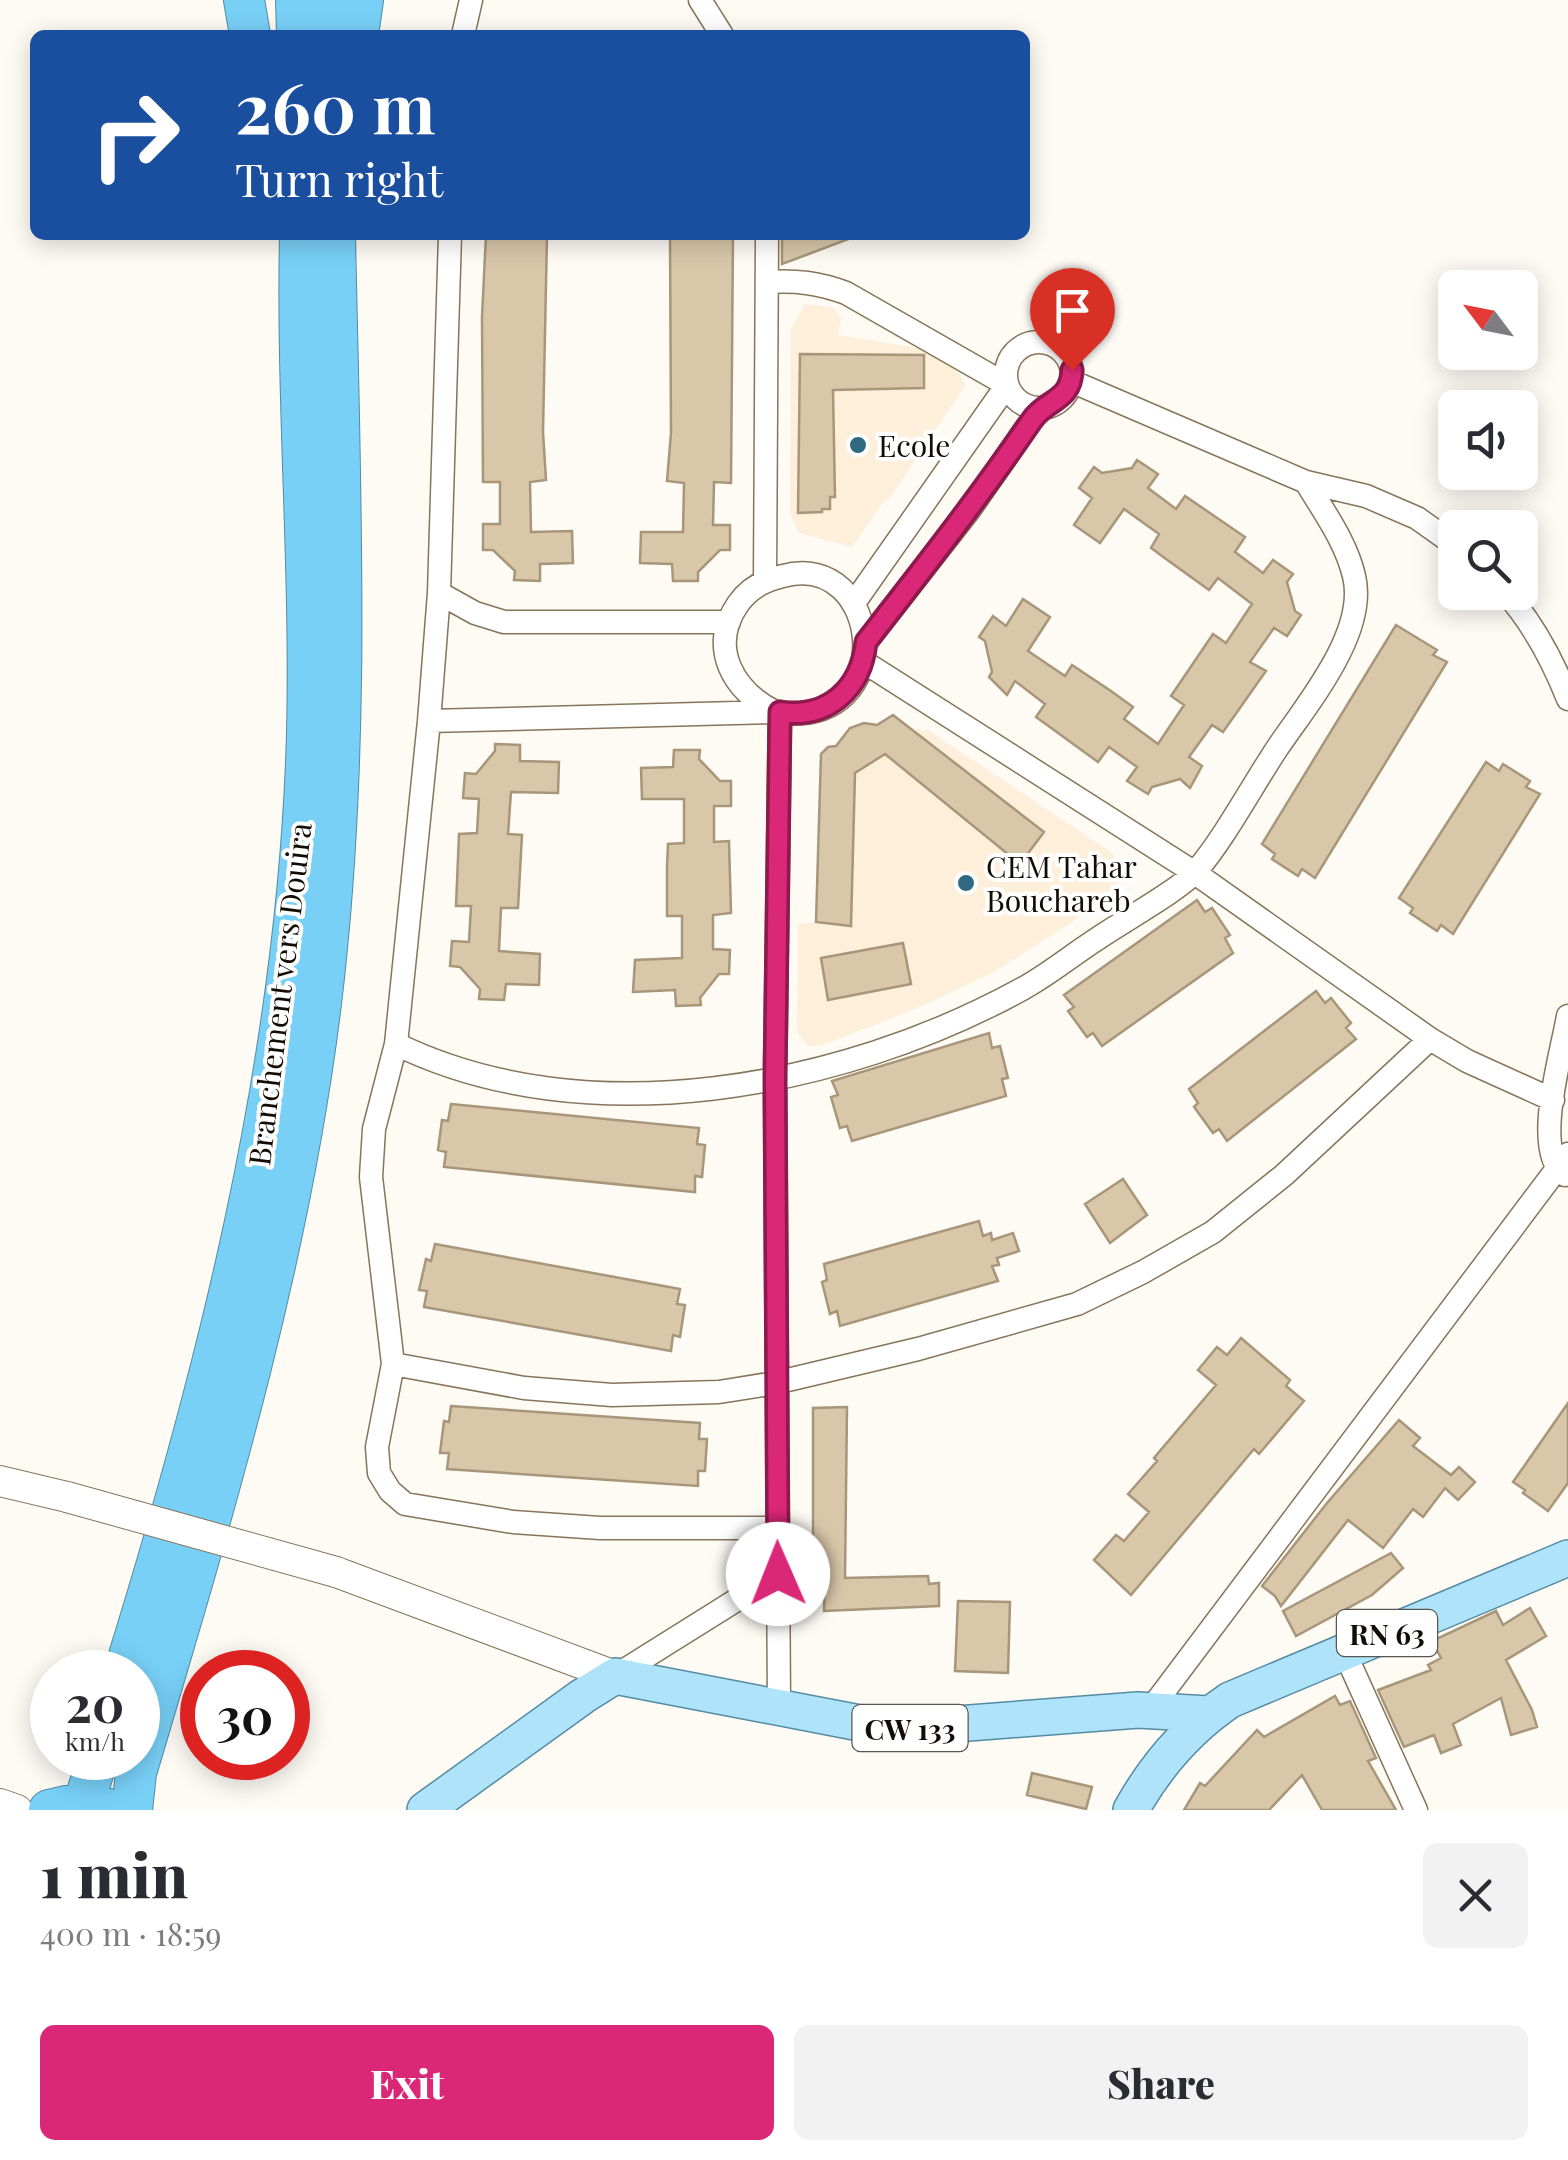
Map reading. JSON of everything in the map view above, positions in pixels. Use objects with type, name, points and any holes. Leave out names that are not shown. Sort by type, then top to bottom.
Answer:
[{"type":"highway","points":[[244,0],[249,30]]},
{"type":"highway","points":[[296,0],[297,30]]},
{"type":"highway","points":[[330,0],[331,30]]},
{"type":"highway","points":[[359,30],[363,0]]},
{"type":"highway","points":[[288,240],[298,299]]},
{"type":"highway","points":[[298,299],[300,240]]},
{"type":"highway","points":[[132,1810],[136,1773],[272,1290],[321,1004],[337,827],[343,698],[338,240]]},
{"type":"highway","name":"Branchement vers Douira","points":[[131,1650],[196,1433],[224,1323],[254,1186],[279,1040],[300,862],[306,762],[307,614],[298,299]]},
{"type":"highway","points":[[81,1807],[90,1780]]},
{"type":"main road","name":"CW 133","points":[[0,1481],[336,1572],[615,1676],[891,1729],[1144,1710],[1210,1714]]},
{"type":"main road","name":"RN 63","points":[[1131,1810],[1151,1777],[1189,1732],[1230,1700],[1568,1558]]},
{"type":"main road","points":[[425,1810],[615,1676]]},
{"type":"main road","points":[[1144,1710],[1151,1777]]},
{"type":"main road","points":[[0,1804],[17,1810]]},
{"type":"street","points":[[464,30],[470,0]]},
{"type":"street","points":[[700,0],[719,30]]},
{"type":"street","points":[[450,240],[439,594],[429,721],[396,1044],[374,1129],[371,1177],[393,1364],[377,1447],[379,1473],[390,1492],[405,1504],[513,1522],[600,1528],[777,1528]]},
{"type":"street","points":[[765,581],[767,240]]},
{"type":"street","points":[[767,282],[820,283],[846,293],[1008,384],[1020,402],[1040,408]]},
{"type":"street","points":[[429,721],[778,712],[797,715],[820,711],[839,700],[854,683],[865,652],[1040,408],[1060,400],[1071,382],[1068,360],[1053,345],[1032,343],[1014,354],[1008,364],[1008,384],[854,603]]},
{"type":"street","points":[[1071,382],[1306,482],[1383,503],[1417,518],[1438,533]]},
{"type":"street","points":[[396,1044],[441,1066],[502,1080],[585,1091],[688,1092],[775,1080],[868,1053],[953,1022],[1023,988],[1195,872],[1327,673],[1348,634],[1358,604],[1354,576],[1342,544],[1306,482]]},
{"type":"street","points":[[778,712],[755,702],[739,686],[729,666],[725,644],[729,622],[749,591],[789,574],[813,575],[836,586],[854,603],[863,622],[865,652]]},
{"type":"street","points":[[439,594],[474,613],[504,622],[729,622]]},
{"type":"street","points":[[1521,610],[1558,673],[1568,698]]},
{"type":"street","points":[[865,652],[1195,872],[1430,1039],[1467,1061],[1553,1100]]},
{"type":"street","points":[[778,712],[775,1080],[779,1707]]},
{"type":"street","points":[[1144,1710],[1564,1167],[1550,1154],[1548,1130],[1568,1016]]},
{"type":"street","points":[[393,1364],[524,1388],[612,1394],[719,1392],[776,1384],[996,1329],[1077,1304],[1212,1232],[1284,1175],[1430,1039]]},
{"type":"street","points":[[615,1676],[778,1574]]},
{"type":"street","points":[[1344,1651],[1416,1810]]},
{"type":"shaded area","name":"Ecole","points":[[805,304],[833,308],[841,318],[838,335],[917,348],[949,364],[965,386],[852,547],[799,533],[790,513],[791,329]]},
{"type":"shaded area","name":"CEM Tahar Bouchareb","points":[[891,716],[915,732],[918,728],[924,732],[926,729],[1109,851],[1121,863],[1122,876],[1072,922],[992,973],[915,1009],[822,1045],[808,1046],[797,1032],[798,924],[816,922],[821,754],[828,747],[838,747],[850,728],[864,723],[878,727]]},
{"type":"building","points":[[486,240],[547,240],[543,432],[546,480],[530,482],[531,532],[572,531],[573,563],[540,564],[540,581],[514,580],[515,571],[493,550],[483,550],[483,524],[500,524],[500,482],[483,482]]},
{"type":"building","points":[[670,240],[733,240],[731,483],[714,482],[713,525],[730,525],[730,550],[720,550],[698,572],[698,581],[673,581],[672,564],[640,563],[641,532],[683,532],[684,483],[667,481],[671,433]]},
{"type":"building","points":[[782,240],[846,240],[782,264]]},
{"type":"building","points":[[800,354],[924,355],[924,388],[833,390],[835,497],[830,497],[830,509],[822,512],[798,513]]},
{"type":"building","points":[[1137,460],[1158,474],[1148,488],[1176,509],[1185,496],[1245,537],[1235,552],[1263,573],[1273,560],[1293,574],[1287,582],[1295,611],[1301,615],[1287,636],[1274,628],[1250,662],[1266,671],[1223,732],[1212,725],[1189,757],[1202,766],[1190,788],[1180,779],[1152,787],[1148,794],[1127,781],[1137,767],[1109,747],[1098,762],[1036,717],[1045,704],[1015,681],[1007,695],[989,677],[992,672],[985,641],[979,637],[993,616],[1006,626],[1023,599],[1050,617],[1028,651],[1065,676],[1072,665],[1111,691],[1133,707],[1124,719],[1158,744],[1184,705],[1171,696],[1213,634],[1226,643],[1252,604],[1218,578],[1209,590],[1151,548],[1159,534],[1124,509],[1100,543],[1074,525],[1092,498],[1079,488],[1094,467],[1102,473],[1132,468]]},
{"type":"building","points":[[1396,625],[1437,650],[1433,655],[1447,662],[1315,878],[1302,869],[1298,876],[1272,859],[1275,854],[1262,844]]},
{"type":"building","points":[[893,715],[1044,832],[1020,864],[885,754],[855,773],[851,926],[816,922],[821,754],[836,746],[850,728],[864,723],[877,725]]},
{"type":"building","points":[[495,744],[520,745],[520,761],[559,762],[558,793],[511,792],[508,834],[522,835],[518,908],[501,908],[499,951],[540,954],[539,985],[506,984],[504,1000],[479,999],[480,989],[460,967],[450,966],[452,941],[469,942],[471,906],[456,906],[459,834],[477,833],[479,799],[463,798],[465,773],[476,774],[495,751]]},
{"type":"building","points":[[674,750],[700,750],[699,759],[720,781],[731,781],[731,806],[714,806],[714,842],[729,841],[731,913],[713,915],[713,949],[730,950],[729,974],[719,974],[700,998],[701,1005],[676,1006],[675,990],[633,992],[635,960],[682,958],[682,916],[667,916],[667,867],[668,844],[684,843],[684,799],[642,799],[641,768],[673,767]]},
{"type":"building","points":[[1486,762],[1499,771],[1503,764],[1530,781],[1526,787],[1540,794],[1453,934],[1441,925],[1437,931],[1410,913],[1413,908],[1399,898]]},
{"type":"building","points":[[1197,900],[1205,912],[1212,908],[1230,935],[1225,938],[1233,953],[1102,1046],[1093,1033],[1087,1037],[1068,1011],[1074,1007],[1064,995]]},
{"type":"building","points":[[903,943],[911,984],[828,1000],[821,958]]},
{"type":"building","points":[[1316,991],[1325,1003],[1331,998],[1351,1023],[1346,1028],[1356,1039],[1227,1141],[1219,1129],[1213,1133],[1194,1107],[1198,1103],[1189,1089]]},
{"type":"building","points":[[989,1033],[992,1048],[1000,1046],[1008,1078],[1002,1079],[1006,1096],[852,1141],[847,1126],[840,1128],[831,1097],[838,1095],[832,1081]]},
{"type":"building","points":[[451,1104],[699,1128],[697,1144],[705,1145],[702,1177],[695,1176],[695,1192],[444,1167],[446,1152],[438,1150],[442,1120],[448,1121]]},
{"type":"building","points":[[1123,1179],[1147,1215],[1110,1243],[1085,1204]]},
{"type":"building","points":[[979,1221],[983,1236],[991,1233],[992,1240],[1013,1233],[1019,1251],[997,1258],[999,1265],[992,1266],[998,1281],[840,1326],[837,1311],[830,1314],[822,1282],[827,1280],[824,1264]]},
{"type":"building","points":[[435,1244],[680,1289],[677,1304],[685,1305],[680,1337],[673,1335],[671,1351],[424,1307],[427,1291],[419,1290],[426,1259],[431,1261]]},
{"type":"building","points":[[1241,1338],[1290,1380],[1286,1386],[1304,1401],[1259,1454],[1254,1449],[1131,1595],[1094,1560],[1116,1535],[1124,1541],[1149,1512],[1128,1494],[1216,1385],[1198,1370],[1217,1347],[1227,1355]]},
{"type":"building","points":[[1568,1403],[1568,1483],[1548,1511],[1513,1482]]},
{"type":"building","points":[[451,1406],[700,1423],[699,1439],[707,1439],[705,1471],[698,1471],[698,1486],[447,1469],[449,1453],[440,1453],[444,1421],[449,1422]]},
{"type":"building","points":[[847,1407],[845,1578],[928,1576],[929,1584],[939,1583],[939,1606],[824,1611],[825,1574],[813,1574],[813,1408]]},
{"type":"building","points":[[1399,1420],[1420,1438],[1413,1446],[1451,1475],[1459,1467],[1475,1482],[1458,1500],[1445,1488],[1423,1517],[1413,1509],[1383,1548],[1348,1520],[1281,1606],[1262,1586]]},
{"type":"building","points":[[1391,1553],[1403,1568],[1372,1595],[1296,1636],[1283,1611]]},
{"type":"building","points":[[958,1601],[1010,1602],[1008,1673],[955,1671]]},
{"type":"building","points":[[1530,1608],[1546,1636],[1506,1660],[1537,1727],[1511,1735],[1501,1698],[1453,1724],[1461,1745],[1441,1753],[1434,1735],[1404,1747],[1378,1690],[1431,1670],[1428,1665],[1441,1658],[1432,1641],[1496,1611],[1503,1625]]},
{"type":"building","points":[[1335,1696],[1340,1705],[1350,1701],[1376,1758],[1368,1761],[1396,1810],[1322,1810],[1302,1775],[1269,1810],[1184,1810],[1200,1783],[1205,1786],[1257,1730],[1264,1737]]},
{"type":"building","points":[[1032,1773],[1092,1787],[1086,1809],[1027,1795]]},
{"type":"place","name":"Ecole","points":[[858,445]]},
{"type":"place","name":"CEM Tahar Bouchareb","points":[[966,883]]},
{"type":"route","points":[[778,1574],[775,1080],[780,712],[797,715],[820,711],[839,700],[854,683],[864,662],[866,642],[970,508],[1040,408],[1051,406],[1067,391],[1072,370]]}]
